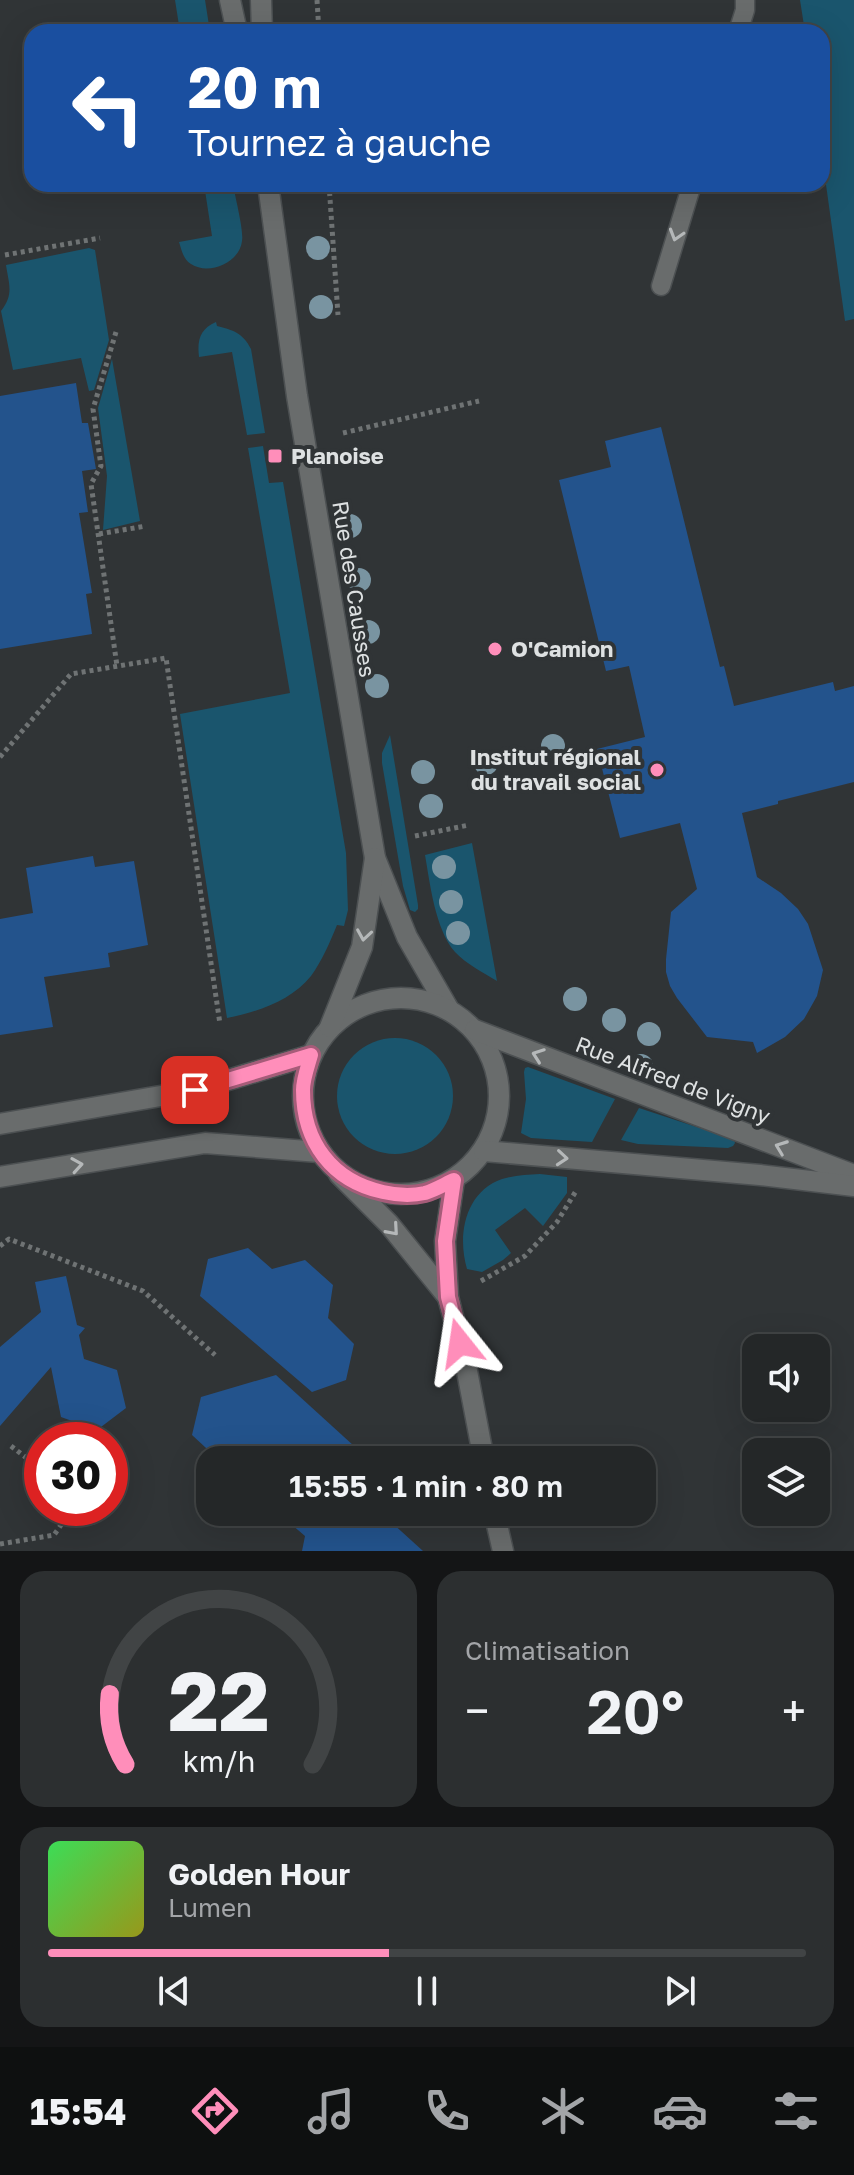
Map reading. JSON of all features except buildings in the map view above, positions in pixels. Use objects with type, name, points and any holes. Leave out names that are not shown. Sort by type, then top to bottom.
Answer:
[{"type":"street","points":[[230,0],[235,24]]},
{"type":"street","points":[[261,0],[262,24]]},
{"type":"street","name":"Rue des Causses","points":[[269,192],[297,396],[375,858],[407,937],[449,1010]]},
{"type":"street","name":"Rue des Causses","points":[[329,1029],[362,947],[375,858]]},
{"type":"street","points":[[339,1174],[365,1189],[395,1195],[425,1193],[454,1180],[470,1168],[484,1151],[497,1121],[500,1089],[492,1058],[475,1030],[449,1010],[418,999],[386,999],[355,1009],[329,1029],[311,1055],[303,1087],[306,1121],[319,1152],[339,1174],[389,1224],[448,1297]]},
{"type":"street","name":"Rue Alfred de Vigny","points":[[475,1030],[854,1175]]},
{"type":"street","points":[[0,1124],[195,1090],[311,1055]]},
{"type":"street","points":[[0,1177],[205,1143],[319,1152]]},
{"type":"street","points":[[484,1151],[854,1186]]},
{"type":"street","points":[[454,1180],[445,1241],[448,1297],[466,1366],[481,1446]]},
{"type":"street","points":[[497,1526],[503,1551]]},
{"type":"lane","points":[[741,24],[745,0]]},
{"type":"lane","points":[[661,286],[690,192]]},
{"type":"path","points":[[317,0],[318,24]]},
{"type":"path","points":[[330,192],[338,315]]},
{"type":"path","points":[[5,255],[100,238]]},
{"type":"path","points":[[116,332],[93,409],[101,466],[91,484],[117,666]]},
{"type":"path","points":[[343,433],[479,401]]},
{"type":"path","points":[[99,534],[146,526]]},
{"type":"path","points":[[0,757],[71,674],[166,658],[220,1024]]},
{"type":"path","points":[[415,836],[469,825]]},
{"type":"path","points":[[480,1281],[525,1256],[557,1222],[582,1182]]},
{"type":"path","points":[[0,1246],[9,1239],[143,1291],[215,1355]]},
{"type":"path","points":[[11,1446],[24,1456]]},
{"type":"path","points":[[0,1544],[54,1535],[60,1526]]},
{"type":"shaded area","points":[[175,0],[205,0],[209,24],[179,24]]},
{"type":"shaded area","points":[[800,0],[854,0],[854,319],[845,321],[827,192],[830,192],[830,24],[804,24]]},
{"type":"shaded area","points":[[205,192],[235,192],[242,236],[236,255],[215,268],[198,267],[188,262],[179,242],[212,236]]},
{"type":"shaded area","points":[[89,248],[95,250],[109,340],[94,390],[89,391],[81,358],[13,370],[1,311],[9,294],[6,265]]},
{"type":"shaded area","points":[[216,322],[217,326],[241,336],[251,349],[265,433],[247,435],[232,352],[199,357],[201,336],[206,328]]},
{"type":"shaded area","points":[[112,359],[140,521],[103,530],[107,476],[98,408]]},
{"type":"shaded area","points":[[263,446],[269,483],[283,482],[346,853],[348,910],[344,926],[337,925],[319,964],[303,985],[273,1004],[227,1018],[180,714],[290,693],[248,448]]},
{"type":"shaded area","points":[[390,735],[418,905],[415,912],[410,910],[403,886],[382,763],[382,753]]},
{"type":"shaded area","points":[[472,843],[497,981],[464,960],[448,942],[438,919],[429,879],[425,855]]},
{"type":"shaded area","points":[[395,1038],[417,1042],[436,1055],[449,1074],[453,1096],[449,1118],[436,1137],[417,1150],[395,1154],[373,1150],[354,1137],[341,1118],[337,1096],[341,1074],[354,1055],[373,1042]]},
{"type":"shaded area","points":[[528,1067],[615,1099],[592,1142],[531,1138],[521,1133],[526,1099],[524,1072]]},
{"type":"shaded area","points":[[639,1108],[724,1136],[735,1143],[728,1148],[638,1144],[621,1140]]},
{"type":"shaded area","points":[[540,1174],[567,1177],[567,1193],[543,1226],[525,1208],[495,1230],[511,1253],[482,1272],[467,1269],[464,1229],[472,1204],[489,1185],[502,1179]]},
{"type":"place","name":"Planoise","points":[[275,456]]},
{"type":"place","name":"O'Camion","points":[[495,649]]},
{"type":"place","name":"Institut régional du travail social","points":[[657,770]]},
{"type":"route","points":[[195,1090],[311,1055],[303,1087],[306,1121],[319,1152],[339,1174],[365,1189],[395,1195],[425,1193],[454,1180],[445,1241],[448,1297],[460,1343]]}]
